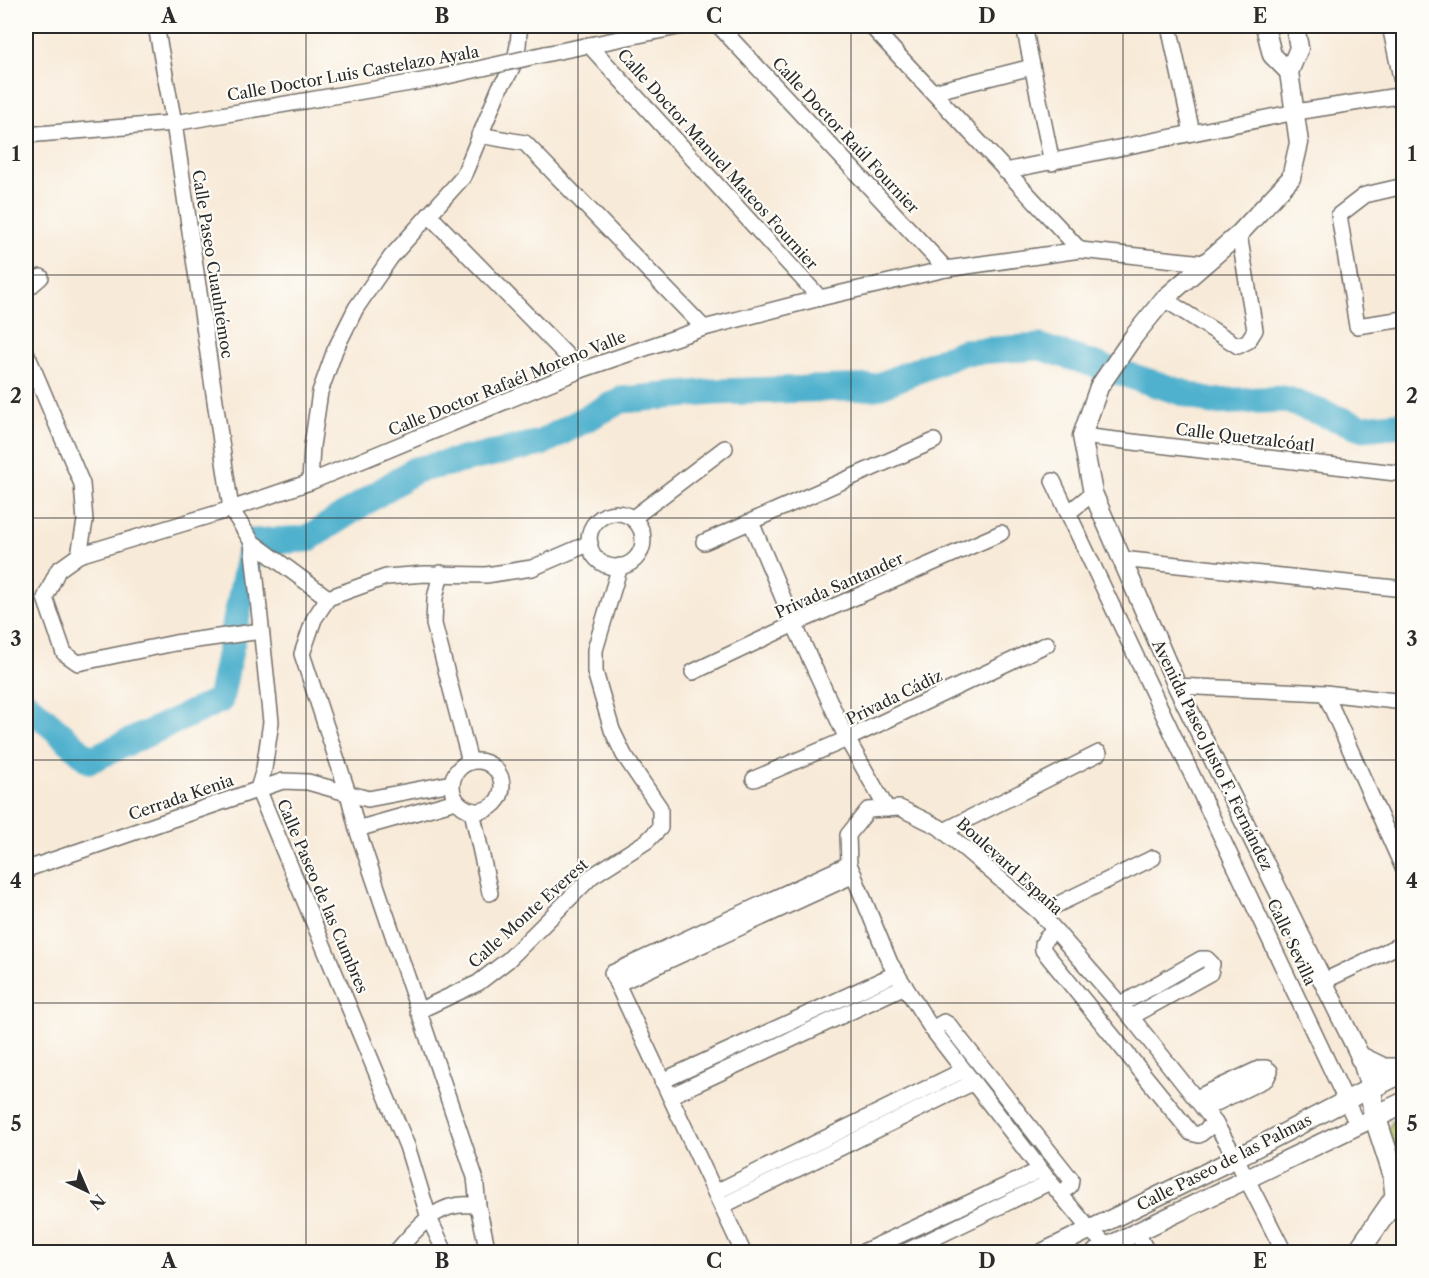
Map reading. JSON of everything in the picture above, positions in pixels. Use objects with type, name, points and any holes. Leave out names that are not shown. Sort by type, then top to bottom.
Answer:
[{"type":"main road","points":[[1361,1058],[1384,1069],[1404,1070]]},
{"type":"main road","name":"Calle Paseo de las Palmas","points":[[1370,1088],[1404,1070]]},
{"type":"main road","name":"Avenida Paseo Justo F. Fernández","points":[[1370,1088],[1367,1122],[1394,1175],[1401,1208]]},
{"type":"main road","name":"Calle Paseo de las Palmas","points":[[1367,1122],[1404,1103]]},
{"type":"main road","points":[[1358,1252],[1401,1208]]},
{"type":"main road","points":[[1375,1252],[1401,1208]]},
{"type":"street","name":"Calle Paseo Cuauhtémoc","points":[[156,26],[174,123],[231,509]]},
{"type":"street","points":[[310,482],[312,446],[320,392],[335,350],[356,308],[391,256],[463,177],[500,87],[508,77],[518,47],[518,32],[521,26]]},
{"type":"street","name":"Calle Doctor Luis Castelazo Ayala","points":[[26,135],[174,123],[434,79],[683,26]]},
{"type":"street","name":"Calle Doctor Raúl Fournier","points":[[719,26],[946,269]]},
{"type":"street","points":[[871,26],[1080,250]]},
{"type":"street","points":[[1024,26],[1052,162]]},
{"type":"street","points":[[1169,26],[1192,133]]},
{"type":"street","points":[[1265,26],[1272,55],[1289,72]]},
{"type":"street","points":[[1082,436],[1099,387],[1134,336],[1164,299],[1239,234],[1291,178],[1299,143],[1289,72],[1299,48],[1295,26]]},
{"type":"street","points":[[1005,171],[1296,112],[1404,94],[1390,26]]},
{"type":"street","name":"Calle Doctor Manuel Mateos Fournier","points":[[589,45],[820,298]]},
{"type":"street","points":[[933,92],[1032,67]]},
{"type":"street","points":[[480,135],[525,143],[704,328]]},
{"type":"street","points":[[1404,186],[1365,195],[1339,215],[1357,326],[1404,319]]},
{"type":"street","points":[[429,214],[581,370]]},
{"type":"street","points":[[1164,299],[1238,346],[1248,341],[1255,330],[1239,234]]},
{"type":"street","name":"Calle Doctor Rafaél Moreno Valle","points":[[79,555],[231,509],[310,482],[581,370],[704,328],[946,269],[1080,250],[1204,263]]},
{"type":"street","points":[[26,290],[41,277]]},
{"type":"street","points":[[26,352],[82,484],[85,521],[79,555],[58,570],[45,598],[64,653],[78,663],[175,643],[261,631]]},
{"type":"street","name":"Calle Quetzalcóatl","points":[[1082,436],[1404,474]]},
{"type":"street","name":"Avenida Paseo Justo F. Fernández","points":[[1082,436],[1093,492],[1177,686],[1361,1058],[1370,1088]]},
{"type":"street","points":[[704,542],[934,441]]},
{"type":"street","points":[[633,518],[725,448]]},
{"type":"street","name":"Calle Sevilla","points":[[1053,481],[1347,1100],[1367,1122]]},
{"type":"street","points":[[1068,513],[1093,492]]},
{"type":"street","name":"Calle Paseo de las Cumbres","points":[[231,509],[252,542],[271,722],[264,769],[258,789],[407,1146],[429,1218],[445,1252]]},
{"type":"street","points":[[616,513],[633,518],[643,533],[641,551],[636,558],[620,566],[612,566],[597,558],[590,543],[593,526],[599,519],[616,513]]},
{"type":"street","points":[[751,522],[794,624],[847,739],[887,809],[868,810],[848,836],[852,870],[890,963],[932,1029],[967,1077],[1091,1231],[1102,1250]]},
{"type":"street","name":"Privada Santander","points":[[693,672],[794,624],[1001,534]]},
{"type":"street","points":[[252,542],[327,598]]},
{"type":"street","points":[[488,1252],[478,1206],[475,1177],[357,829],[348,793],[302,654],[314,619],[327,598],[386,577],[441,573],[486,575],[532,568],[590,543]]},
{"type":"street","points":[[1121,559],[1404,589]]},
{"type":"street","name":"Calle Monte Everest","points":[[418,1011],[478,983],[508,960],[592,876],[647,841],[660,828],[660,808],[624,755],[612,730],[595,672],[595,650],[620,566]]},
{"type":"street","points":[[441,573],[435,598],[434,624],[470,762]]},
{"type":"street","name":"Privada Cádiz","points":[[754,779],[847,739],[1047,644]]},
{"type":"street","points":[[1177,686],[1325,693],[1404,702]]},
{"type":"street","points":[[1325,693],[1404,870]]},
{"type":"street","points":[[944,831],[1099,753]]},
{"type":"street","points":[[470,762],[488,763],[500,776],[502,785],[501,795],[496,803],[481,812],[465,810],[456,801],[451,789],[458,770],[470,762]]},
{"type":"street","name":"Cerrada Kenia","points":[[26,869],[284,781],[308,782],[368,799],[452,783]]},
{"type":"street","points":[[357,829],[456,801]]},
{"type":"street","name":"Boulevard España","points":[[887,809],[900,808],[944,831],[1040,913],[1126,1011],[1215,1123],[1236,1158],[1284,1252]]},
{"type":"street","points":[[472,811],[490,892]]},
{"type":"street","points":[[1040,913],[1153,858]]},
{"type":"street","points":[[755,1252],[723,1197],[619,976],[852,870]]},
{"type":"street","points":[[1055,930],[1042,945],[1043,950],[1191,1133],[1199,1135],[1215,1123]]},
{"type":"street","points":[[1324,981],[1404,943]]},
{"type":"street","points":[[1201,959],[1207,959],[1212,964],[1210,973],[1126,1011],[1201,959]]},
{"type":"street","points":[[666,1079],[752,1040],[831,1012],[901,980]]},
{"type":"street","points":[[674,1093],[759,1054],[831,1012]]},
{"type":"street","points":[[932,1029],[944,1022],[949,1025],[1071,1179],[1070,1186],[1060,1194]]},
{"type":"street","points":[[752,1040],[759,1054]]},
{"type":"street","points":[[723,1197],[967,1077]]},
{"type":"street","name":"Calle Paseo de las Palmas","points":[[1044,1252],[1091,1231],[1370,1088]]},
{"type":"street","name":"Calle Paseo de las Palmas","points":[[1102,1250],[1367,1122]]},
{"type":"street","points":[[863,1252],[939,1217],[1045,1176]]},
{"type":"street","points":[[905,1252],[945,1233],[1045,1176]]},
{"type":"street","points":[[723,1197],[743,1252]]},
{"type":"street","points":[[396,1252],[429,1218],[452,1204],[478,1206]]},
{"type":"street","points":[[939,1217],[945,1233]]},
{"type":"street","points":[[1138,1234],[1147,1252]]},
{"type":"green space","points":[[1403,1115],[1403,1168],[1388,1130],[1393,1120]]},
{"type":"waterway","points":[[26,705],[90,760],[220,700],[252,542],[307,539],[415,470],[541,443],[621,400],[714,392],[876,387],[963,352],[1040,347],[1212,402],[1284,399],[1363,428],[1404,424]]}]
